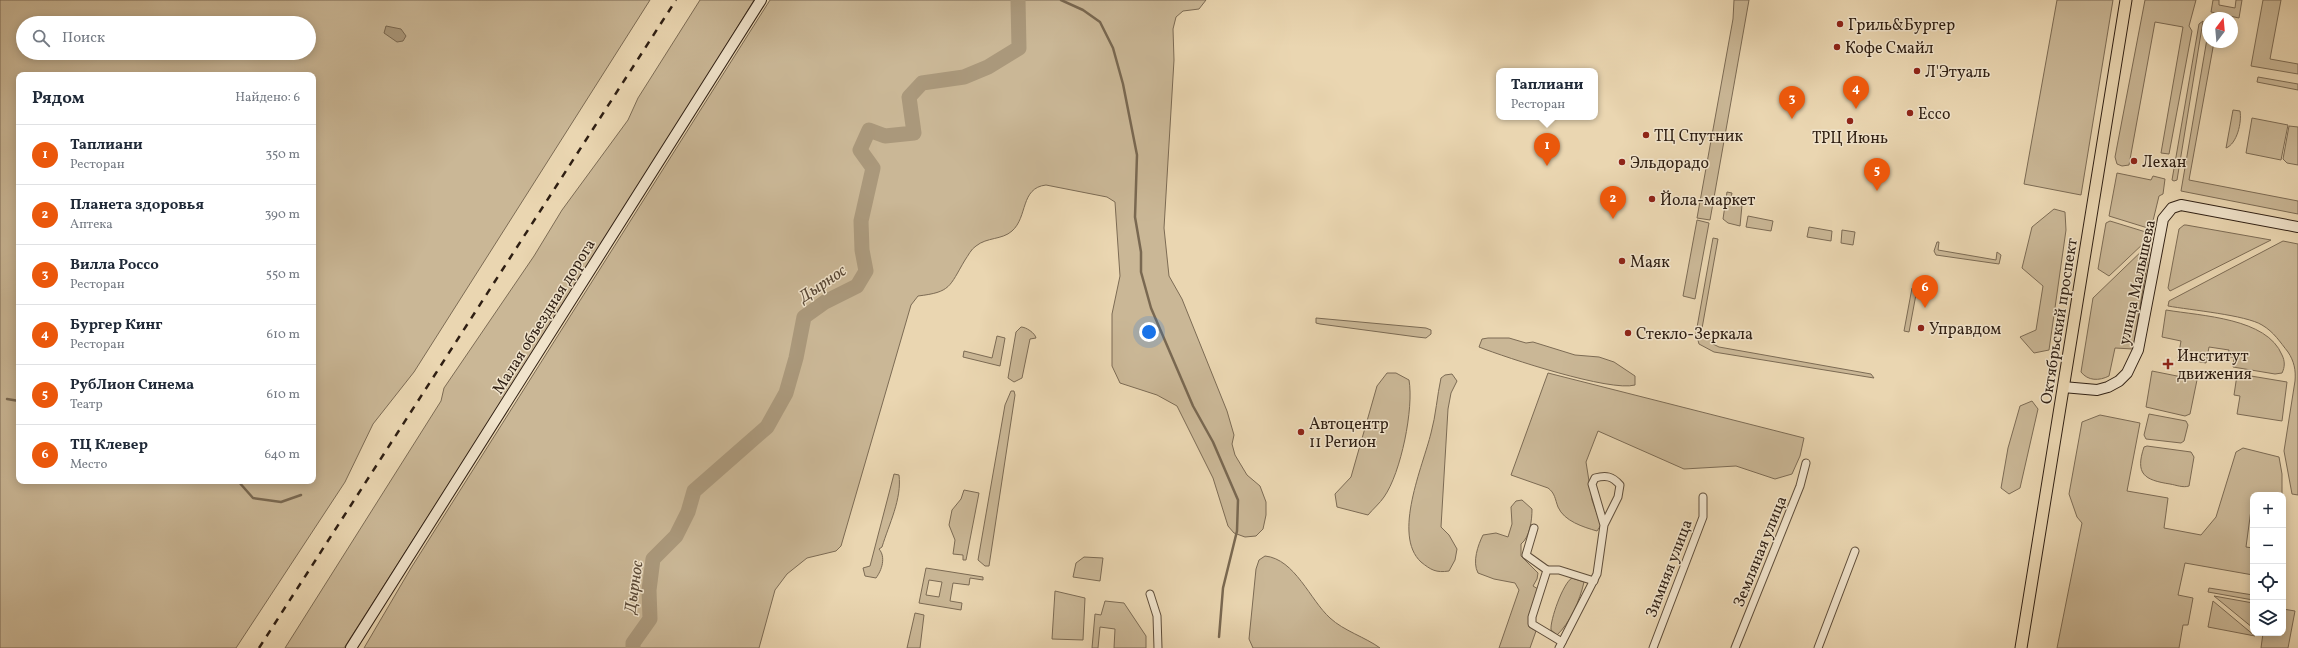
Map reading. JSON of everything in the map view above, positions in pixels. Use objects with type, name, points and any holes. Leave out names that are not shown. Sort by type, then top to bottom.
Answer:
[{"type":"main road","name":"Октябрьский проспект","points":[[2021,648],[2126,0]]},
{"type":"street","name":"Малая объездная дорога","points":[[351,648],[761,0]]},
{"type":"street","name":"улица Малышева","points":[[2063,387],[2084,389],[2103,388],[2120,381],[2127,373],[2138,350],[2163,219],[2172,208],[2181,205],[2298,227]]},
{"type":"street","name":"Земляная улица","points":[[1735,648],[1800,486],[1806,463]]},
{"type":"street","points":[[1547,570],[1532,617],[1532,624],[1561,645],[1597,574],[1604,525],[1618,496],[1620,485],[1614,478],[1608,476],[1595,478],[1592,484],[1594,497],[1604,525]]},
{"type":"street","name":"Зимняя улица","points":[[1653,648],[1703,517],[1704,497]]},
{"type":"street","points":[[1534,528],[1526,555],[1547,570],[1559,570],[1594,581]]},
{"type":"street","points":[[1818,648],[1855,551]]},
{"type":"street","points":[[1150,594],[1157,616],[1158,648]]},
{"type":"shaded area","points":[[0,0],[650,0],[414,372],[373,424],[345,482],[236,648],[0,648]]},
{"type":"shaded area","points":[[700,0],[754,0],[665,145],[344,648],[285,648],[441,401],[444,388],[534,256],[562,210],[628,120],[638,98]]},
{"type":"shaded area","points":[[770,0],[1206,0],[1199,9],[1183,11],[1176,17],[1173,29],[1174,60],[1164,228],[1169,276],[1182,299],[1227,411],[1234,435],[1232,444],[1235,455],[1247,475],[1260,486],[1266,502],[1266,515],[1263,529],[1256,536],[1245,537],[1234,533],[1228,526],[1213,478],[1177,406],[1157,395],[1120,383],[1112,366],[1112,314],[1120,276],[1115,202],[1107,197],[1046,185],[1038,187],[1032,191],[1028,197],[1017,225],[1012,231],[1004,236],[985,241],[974,247],[948,287],[937,292],[918,296],[911,305],[841,546],[836,551],[807,558],[787,574],[775,590],[759,648],[364,648],[411,568]]},
{"type":"shaded area","points":[[1734,0],[1749,0],[1710,220],[1697,218],[1733,19]]},
{"type":"shaded area","points":[[2057,0],[2113,0],[2081,195],[2024,184]]},
{"type":"shaded area","points":[[2145,0],[2196,0],[2189,26],[2192,31],[2169,154],[2161,153],[2183,27],[2155,22],[2129,165],[2122,166],[2117,164],[2115,157]]},
{"type":"shaded area","points":[[2213,0],[2219,0],[2219,5],[2235,8],[2236,0],[2242,0],[2239,18],[2238,12],[2211,12]]},
{"type":"shaded area","points":[[2263,0],[2281,0],[2270,59],[2298,64],[2298,74],[2251,66]]},
{"type":"shaded area","points":[[2202,22],[2177,180],[2174,181],[2172,180],[2199,24]]},
{"type":"shaded area","points":[[386,26],[401,29],[406,36],[403,41],[397,42],[384,33]]},
{"type":"shaded area","points":[[2205,48],[2213,48],[2189,180],[2298,201],[2298,214],[2181,191]]},
{"type":"shaded area","points":[[2258,77],[2298,84],[2298,90],[2257,82]]},
{"type":"shaded area","points":[[2233,110],[2240,111],[2238,132],[2230,146],[2226,148]]},
{"type":"shaded area","points":[[2252,118],[2288,125],[2281,160],[2246,153]]},
{"type":"shaded area","points":[[2289,126],[2298,127],[2298,165],[2287,163],[2283,159]]},
{"type":"shaded area","points":[[2117,173],[2151,180],[2153,176],[2165,179],[2163,194],[2159,196],[2151,229],[2109,216]]},
{"type":"shaded area","points":[[1727,192],[1732,193],[1730,203],[1742,205],[1740,226],[1728,223],[1723,219]]},
{"type":"shaded area","points":[[2054,209],[2065,212],[2066,230],[2049,350],[2034,353],[2020,337],[2036,330],[2043,286],[2022,268],[2032,227]]},
{"type":"shaded area","points":[[1748,216],[1773,221],[1771,231],[1746,227]]},
{"type":"shaded area","points":[[1697,220],[1709,223],[1695,299],[1683,296]]},
{"type":"shaded area","points":[[2110,221],[2149,233],[2149,235],[2145,242],[2109,276],[2098,269],[2106,223]]},
{"type":"shaded area","points":[[2184,225],[2271,240],[2170,291],[2168,288],[2179,229]]},
{"type":"shaded area","points":[[1809,227],[1832,231],[1831,241],[1807,237]]},
{"type":"shaded area","points":[[1842,230],[1855,232],[1853,245],[1841,243]]},
{"type":"shaded area","points":[[1713,238],[1718,239],[1701,334],[1710,336],[1713,344],[1719,347],[1871,374],[1874,378],[1714,352],[1699,344],[1696,333]]},
{"type":"shaded area","points":[[2283,241],[2298,244],[2298,495],[2292,494],[2284,451],[2295,381],[2295,369],[2288,352],[2270,331],[2254,321],[2244,318],[2168,306],[2169,301]]},
{"type":"shaded area","points":[[1937,242],[1939,242],[1938,250],[1996,260],[1997,252],[2001,255],[1999,264],[1936,255],[1934,251]]},
{"type":"shaded area","points":[[2148,245],[2150,247],[2133,349],[2115,348],[2109,376],[2101,379],[2090,379],[2081,372],[2093,298]]},
{"type":"shaded area","points":[[1912,288],[1917,289],[1909,332],[1904,331]]},
{"type":"shaded area","points":[[2166,310],[2232,321],[2263,333],[2274,343],[2282,355],[2284,360],[2284,368],[2282,373],[2275,374],[2233,367],[2234,358],[2228,356],[2229,350],[2209,347],[2206,363],[2178,358],[2181,341],[2162,337]]},
{"type":"shaded area","points":[[1316,318],[1426,328],[1431,330],[1431,334],[1426,338],[1320,324],[1316,323]]},
{"type":"shaded area","points":[[1021,327],[1030,331],[1036,338],[1030,339],[1022,378],[1014,382],[1008,378],[1016,332]]},
{"type":"shaded area","points":[[997,336],[1005,338],[1000,366],[963,357],[964,351],[992,358]]},
{"type":"shaded area","points":[[1509,338],[1526,343],[1533,342],[1575,355],[1599,357],[1614,362],[1635,376],[1635,385],[1622,386],[1604,384],[1582,379],[1534,366],[1479,347],[1482,339]]},
{"type":"shaded area","points":[[2152,371],[2197,380],[2190,414],[2185,416],[2146,407]]},
{"type":"shaded area","points":[[1387,373],[1396,373],[1409,380],[1410,407],[1408,423],[1396,473],[1382,499],[1368,515],[1337,507],[1335,494],[1351,477],[1377,386]]},
{"type":"shaded area","points":[[1548,373],[1804,438],[1800,456],[1792,474],[1775,479],[1736,466],[1684,469],[1598,431],[1586,462],[1592,500],[1601,525],[1597,531],[1586,528],[1569,520],[1561,512],[1553,494],[1548,488],[1511,475]]},
{"type":"shaded area","points":[[1452,374],[1457,381],[1451,393],[1448,409],[1441,527],[1449,535],[1457,549],[1455,560],[1449,571],[1441,572],[1431,569],[1421,562],[1413,550],[1409,535],[1409,518],[1412,500],[1433,426],[1441,378],[1445,375]]},
{"type":"shaded area","points":[[2239,374],[2287,382],[2282,421],[2237,414],[2240,396],[2234,395],[2237,375]]},
{"type":"shaded area","points":[[1011,391],[1014,391],[1015,395],[989,566],[985,566],[978,560],[1005,405]]},
{"type":"shaded area","points":[[2032,401],[2038,409],[2020,488],[2009,494],[2001,488],[2008,448],[2020,406]]},
{"type":"shaded area","points":[[2149,414],[2186,421],[2188,425],[2184,441],[2181,443],[2146,439],[2144,435]]},
{"type":"shaded area","points":[[2100,415],[2140,423],[2127,491],[2168,498],[2164,528],[2201,535],[2216,517],[2236,452],[2243,448],[2279,457],[2282,474],[2282,492],[2250,492],[2250,517],[2246,547],[2250,548],[2250,574],[2185,563],[2178,595],[2193,598],[2188,625],[2183,625],[2179,648],[2057,648],[2082,523],[2077,517],[2069,494],[2082,422]]},
{"type":"shaded area","points":[[2147,446],[2191,452],[2194,457],[2189,486],[2182,487],[2148,478],[2141,470],[2141,456],[2144,447]]},
{"type":"shaded area","points":[[894,474],[899,475],[899,493],[882,547],[879,549],[883,560],[882,564],[876,578],[865,576],[863,568],[870,566]]},
{"type":"shaded area","points":[[964,490],[979,493],[966,560],[963,560],[963,555],[953,554],[955,540],[949,525],[952,510],[961,499]]},
{"type":"shaded area","points":[[1522,500],[1532,509],[1531,523],[1527,537],[1521,544],[1521,556],[1538,573],[1537,579],[1533,586],[1538,589],[1529,619],[1529,627],[1536,631],[1530,648],[1499,648],[1519,590],[1515,583],[1494,579],[1478,573],[1476,569],[1476,554],[1483,535],[1496,533],[1508,537],[1512,524],[1511,507],[1516,501]]},
{"type":"shaded area","points":[[1265,556],[1276,559],[1285,564],[1301,581],[1323,610],[1336,623],[1380,648],[1253,648],[1249,639],[1256,569],[1259,560]]},
{"type":"shaded area","points":[[1084,557],[1103,558],[1100,581],[1073,577],[1076,563]]},
{"type":"shaded area","points":[[926,568],[983,577],[983,580],[970,578],[969,585],[953,583],[950,601],[962,603],[961,610],[919,603]],"holes":[[[929,580],[942,582],[939,597],[926,595]]]},
{"type":"shaded area","points":[[1572,578],[1584,582],[1577,604],[1570,618],[1557,635],[1551,630],[1551,625],[1561,594],[1568,581]]},
{"type":"shaded area","points":[[2209,588],[2250,595],[2250,599],[2208,592]]},
{"type":"shaded area","points":[[1055,591],[1085,598],[1083,640],[1052,639]]},
{"type":"shaded area","points":[[2214,596],[2250,602],[2250,626]]},
{"type":"shaded area","points":[[1105,601],[1124,603],[1146,636],[1146,648],[1114,648],[1115,629],[1100,627],[1098,648],[1092,648],[1095,614],[1101,615]]},
{"type":"shaded area","points":[[2213,601],[2250,632],[2250,635],[2208,627]]},
{"type":"shaded area","points":[[2286,610],[2295,611],[2288,648],[2261,648],[2263,636],[2286,636]]},
{"type":"shaded area","points":[[915,613],[924,615],[920,648],[907,648]]},
{"type":"waterway","name":"Дырнос","points":[[633,648],[633,643],[650,619],[649,590],[653,559],[676,536],[688,512],[694,491],[767,427],[786,393],[796,358],[804,317],[825,302],[857,286],[866,271],[862,250],[861,221],[873,168],[860,150],[869,130],[885,136],[914,133],[909,97],[922,83],[964,77],[988,67],[1019,48],[1018,0]]},
{"type":"waterway","points":[[1061,0],[1083,10],[1100,22],[1113,48],[1123,84],[1137,155],[1135,217],[1141,252],[1141,272],[1151,308],[1193,406],[1213,442],[1238,500],[1237,531],[1223,588],[1219,637]]},
{"type":"waterway","points":[[7,399],[16,400]]},
{"type":"waterway","points":[[241,484],[253,498],[281,502],[301,495]]},
{"type":"railway","points":[[259,648],[676,0]]},
{"type":"place","name":"Гриль&Бургер","points":[[1840,24]]},
{"type":"place","name":"Кофе Смайл","points":[[1837,47]]},
{"type":"place","name":"Л'Этуаль","points":[[1917,71]]},
{"type":"place","name":"Бургер Кинг","points":[[1856,109]]},
{"type":"place","name":"Ecco","points":[[1910,113]]},
{"type":"place","name":"Вилла Россо","points":[[1792,119]]},
{"type":"place","name":"ТРЦ Июнь","points":[[1850,121]]},
{"type":"place","name":"ТЦ Спутник","points":[[1646,135]]},
{"type":"place","name":"Лехан","points":[[2134,161]]},
{"type":"place","name":"Эльдорадо","points":[[1622,162]]},
{"type":"place","name":"Таплиани","points":[[1547,166]]},
{"type":"place","name":"РубЛион Синема","points":[[1877,191]]},
{"type":"place","name":"Йола-маркет","points":[[1652,199]]},
{"type":"place","name":"Планета здоровья","points":[[1613,219]]},
{"type":"place","name":"Маяк","points":[[1622,261]]},
{"type":"place","name":"ТЦ Клевер","points":[[1925,308]]},
{"type":"place","name":"Управдом","points":[[1921,328]]},
{"type":"place","name":"Стекло-Зеркала","points":[[1628,333]]},
{"type":"place","name":"Институт движения","points":[[2168,364]]},
{"type":"place","name":"Автоцентр 11 Регион","points":[[1301,432]]}]
